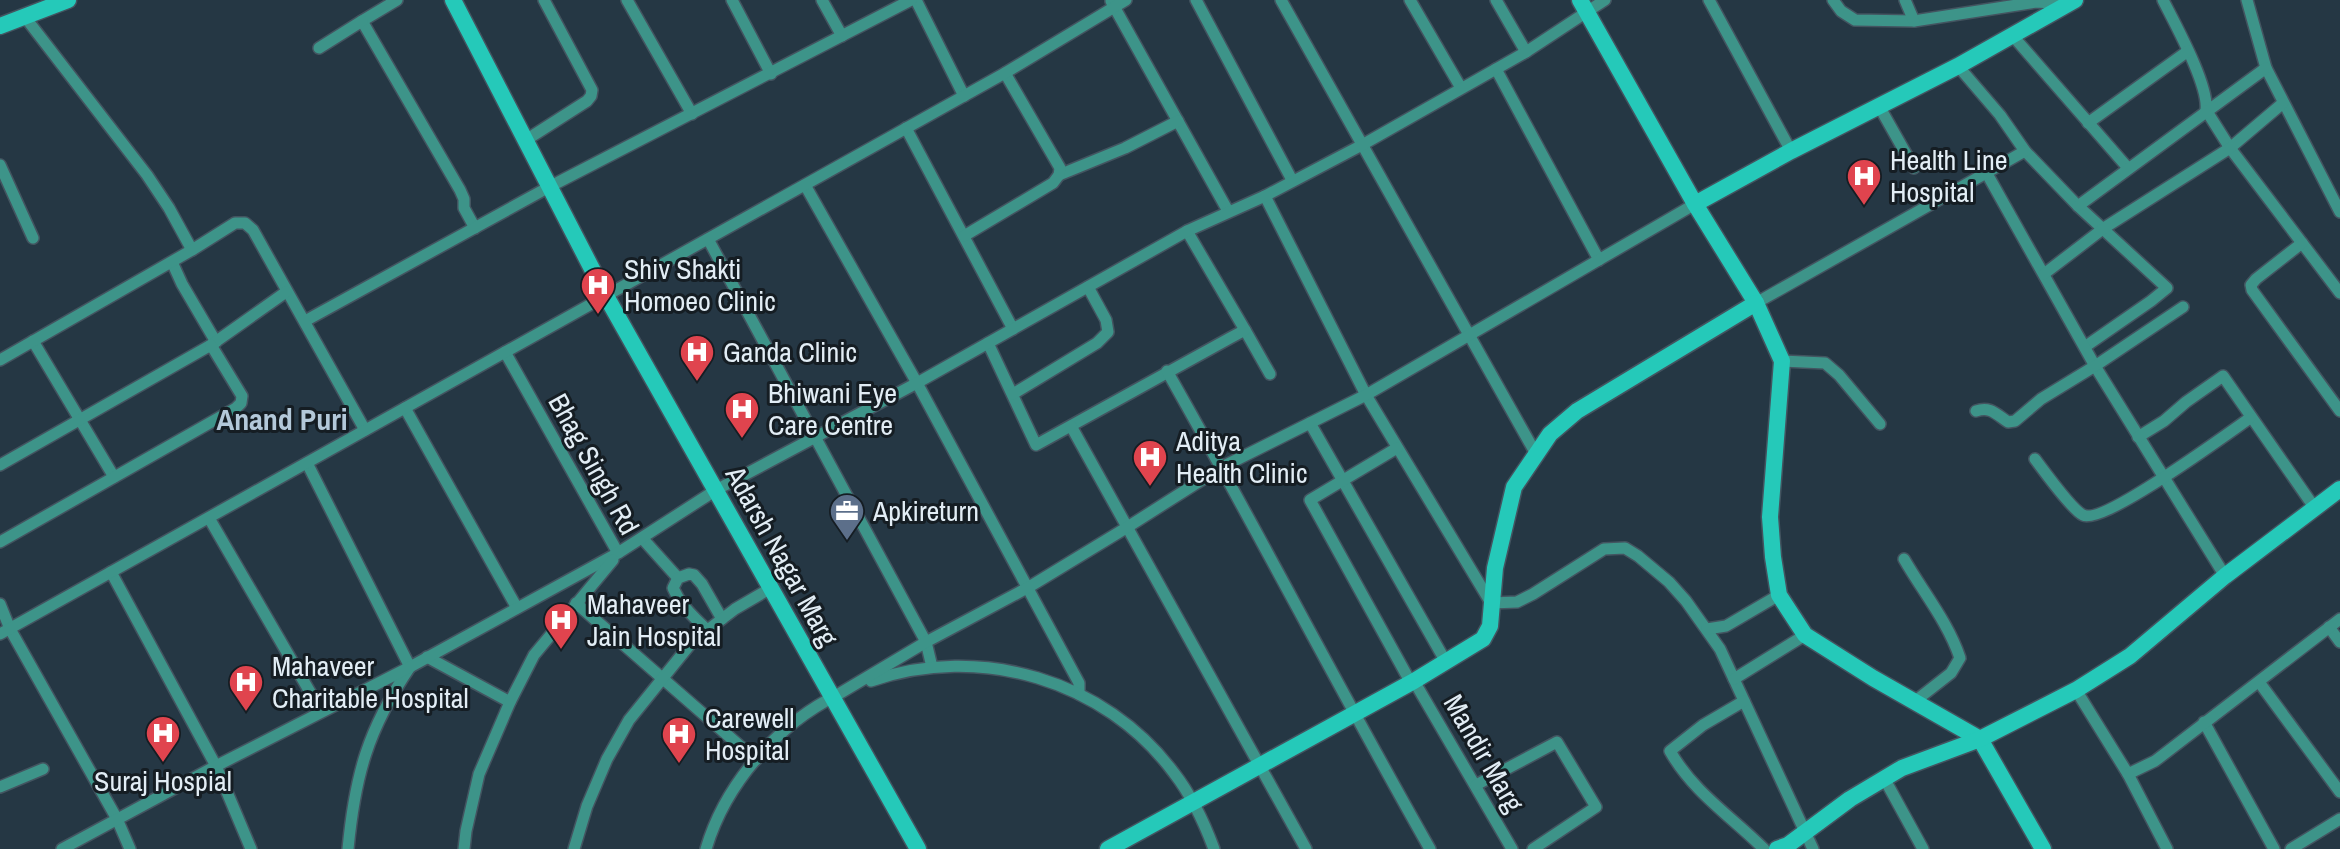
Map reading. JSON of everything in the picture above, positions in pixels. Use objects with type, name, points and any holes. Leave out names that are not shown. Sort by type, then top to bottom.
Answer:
[{"type":"street","points":[[0,26],[68,0]]},
{"type":"street","points":[[319,48],[397,0]]},
{"type":"street","name":"Adarsh Nagar Marg","points":[[453,0],[606,296],[915,846]]},
{"type":"street","points":[[526,140],[587,101],[592,90],[544,0]]},
{"type":"street","points":[[627,0],[692,114]]},
{"type":"street","points":[[732,0],[771,74]]},
{"type":"street","points":[[822,0],[842,36]]},
{"type":"street","points":[[305,321],[549,187],[914,0],[964,96]]},
{"type":"street","points":[[5,631],[1005,73],[1112,3],[1126,0]]},
{"type":"street","points":[[1196,0],[1292,180]]},
{"type":"street","points":[[1281,0],[1536,454]]},
{"type":"street","points":[[1410,0],[1461,88]]},
{"type":"street","points":[[1496,0],[1526,52]]},
{"type":"street","points":[[62,849],[410,667],[618,553],[716,490],[917,383],[1187,231],[1265,196],[1362,145],[1526,52],[1584,6],[1605,0]]},
{"type":"street","points":[[1709,0],[1791,151]]},
{"type":"street","points":[[1833,0],[1841,11],[1855,20],[1914,21],[2036,2],[2072,2]]},
{"type":"street","points":[[1905,0],[1914,21]]},
{"type":"street","points":[[2163,0],[2188,51],[2207,101],[2206,110],[2230,148],[2340,293]]},
{"type":"street","points":[[2247,0],[2266,68],[2340,212]]},
{"type":"street","points":[[706,849],[723,807],[756,760],[795,722],[832,698],[926,642],[1029,587],[1222,467],[1366,395],[1695,204],[1958,66],[2072,2]]},
{"type":"street","points":[[1112,3],[1228,211]]},
{"type":"street","points":[[1584,6],[1695,204],[1756,303],[1782,361],[1770,517],[1779,595],[1805,635],[1980,739],[2043,849]]},
{"type":"street","points":[[25,17],[147,175],[192,250]]},
{"type":"street","points":[[362,21],[460,190],[464,208],[475,228]]},
{"type":"street","points":[[2012,35],[2128,168]]},
{"type":"street","points":[[2088,123],[2188,51]]},
{"type":"street","points":[[1958,66],[2000,115],[2025,151],[2078,206],[2167,288],[2086,346]]},
{"type":"street","points":[[2078,206],[2266,68]]},
{"type":"street","points":[[1496,69],[1599,260]]},
{"type":"street","points":[[964,236],[1053,183],[1059,175],[1060,168],[1005,73]]},
{"type":"street","points":[[2044,274],[2104,228],[2230,148],[2283,103]]},
{"type":"street","points":[[1879,106],[1914,168]]},
{"type":"street","points":[[1059,175],[1125,148],[1178,121]]},
{"type":"street","points":[[906,128],[1013,329]]},
{"type":"street","points":[[1108,849],[1412,682],[1483,639],[1490,626],[1495,568],[1514,487],[1550,434],[1577,411],[1756,303],[2025,151]]},
{"type":"street","points":[[0,165],[33,238]]},
{"type":"street","points":[[1986,172],[2095,366],[2225,576]]},
{"type":"street","points":[[805,185],[1029,587],[1079,683],[1079,694]]},
{"type":"street","points":[[1265,196],[1366,395],[1491,603]]},
{"type":"street","points":[[0,360],[235,223],[245,223],[253,230],[365,430]]},
{"type":"street","points":[[1187,231],[1270,374]]},
{"type":"street","points":[[708,239],[926,642],[932,667]]},
{"type":"street","points":[[2302,243],[2256,279],[2251,285],[2252,290],[2340,411]]},
{"type":"street","points":[[0,542],[241,403],[242,396],[172,262]]},
{"type":"street","points":[[1013,394],[1097,343],[1108,332],[1106,320],[1088,287]]},
{"type":"street","points":[[0,465],[214,343],[286,292]]},
{"type":"street","points":[[1976,411],[1991,409],[2012,423],[2041,399],[2183,307]]},
{"type":"street","points":[[988,343],[1036,445],[1245,330]]},
{"type":"street","points":[[33,341],[114,477]]},
{"type":"street","name":"Bhag Singh Rd","points":[[464,849],[479,774],[534,655],[618,553],[505,352]]},
{"type":"street","points":[[1782,361],[1825,363],[1880,424]]},
{"type":"street","points":[[1167,371],[1222,467],[1353,715],[1430,849]]},
{"type":"street","points":[[2138,437],[2223,376],[2314,507]]},
{"type":"street","points":[[405,408],[517,608]]},
{"type":"street","points":[[2035,459],[2080,514],[2086,517],[2118,505],[2250,418]]},
{"type":"street","points":[[1310,423],[1446,662]]},
{"type":"street","points":[[1071,426],[1306,849]]},
{"type":"street","points":[[1342,479],[1397,448]]},
{"type":"street","points":[[307,463],[410,667]]},
{"type":"street","name":"Mandir Marg","points":[[1342,479],[1310,500],[1412,682],[1512,849]]},
{"type":"street","points":[[1777,849],[1788,845],[1850,799],[1902,768],[1980,739],[2076,690],[2130,656],[2225,576],[2340,490]]},
{"type":"street","points":[[209,518],[321,711]]},
{"type":"street","points":[[642,538],[678,578]]},
{"type":"street","points":[[1491,603],[1517,602],[1604,549],[1625,548],[1638,556],[1669,582],[1720,649],[1813,849]]},
{"type":"street","points":[[1904,559],[1941,617],[1960,658],[1951,673],[1914,702]]},
{"type":"street","points":[[111,572],[216,766],[251,849]]},
{"type":"street","points":[[707,630],[676,596],[673,588],[678,578],[689,574],[698,579],[722,619]]},
{"type":"street","points":[[574,849],[587,806],[607,759],[629,720],[692,642],[771,588]]},
{"type":"street","points":[[1707,629],[1726,626],[1779,595]]},
{"type":"street","points":[[576,603],[756,760]]},
{"type":"street","points":[[0,604],[5,631],[117,819],[130,849]]},
{"type":"street","points":[[2128,774],[2155,761],[2340,619]]},
{"type":"street","points":[[2329,627],[2340,642]]},
{"type":"street","points":[[1734,679],[1805,635]]},
{"type":"street","points":[[427,657],[510,702]]},
{"type":"street","points":[[832,698],[890,674],[932,667],[983,666],[1040,678],[1100,705],[1151,745],[1175,773],[1193,802],[1214,849]]},
{"type":"street","points":[[348,849],[352,804],[368,742],[389,698],[410,667]]},
{"type":"street","points":[[2259,682],[2340,792]]},
{"type":"street","points":[[2076,690],[2128,774],[2167,849]]},
{"type":"street","points":[[1744,701],[1703,725],[1670,751],[1681,771],[1723,814],[1740,825],[1764,849]]},
{"type":"street","points":[[2204,722],[2274,849]]},
{"type":"street","points":[[1476,785],[1557,742],[1596,807],[1533,849]]},
{"type":"street","points":[[0,787],[43,769]]},
{"type":"street","points":[[1884,778],[1923,849]]},
{"type":"street","points":[[2291,849],[2340,819]]},
{"type":"place","name":"Health Line Hospital","points":[[1864,207]]},
{"type":"place","name":"Shiv Shakti Homoeo Clinic","points":[[598,316]]},
{"type":"place","name":"Ganda Clinic","points":[[697,383]]},
{"type":"place","name":"Bhiwani Eye Care Centre","points":[[742,440]]},
{"type":"place","name":"Aditya Health Clinic","points":[[1150,488]]},
{"type":"place","name":"Apkireturn","points":[[847,542]]},
{"type":"place","name":"Mahaveer Jain Hospital","points":[[561,651]]},
{"type":"place","name":"Mahaveer Charitable Hospital","points":[[246,713]]},
{"type":"place","name":"Suraj Hospial","points":[[163,764]]},
{"type":"place","name":"Carewell Hospital","points":[[679,765]]},
{"type":"district","name":"Anand Puri","points":[[282,419]]}]
